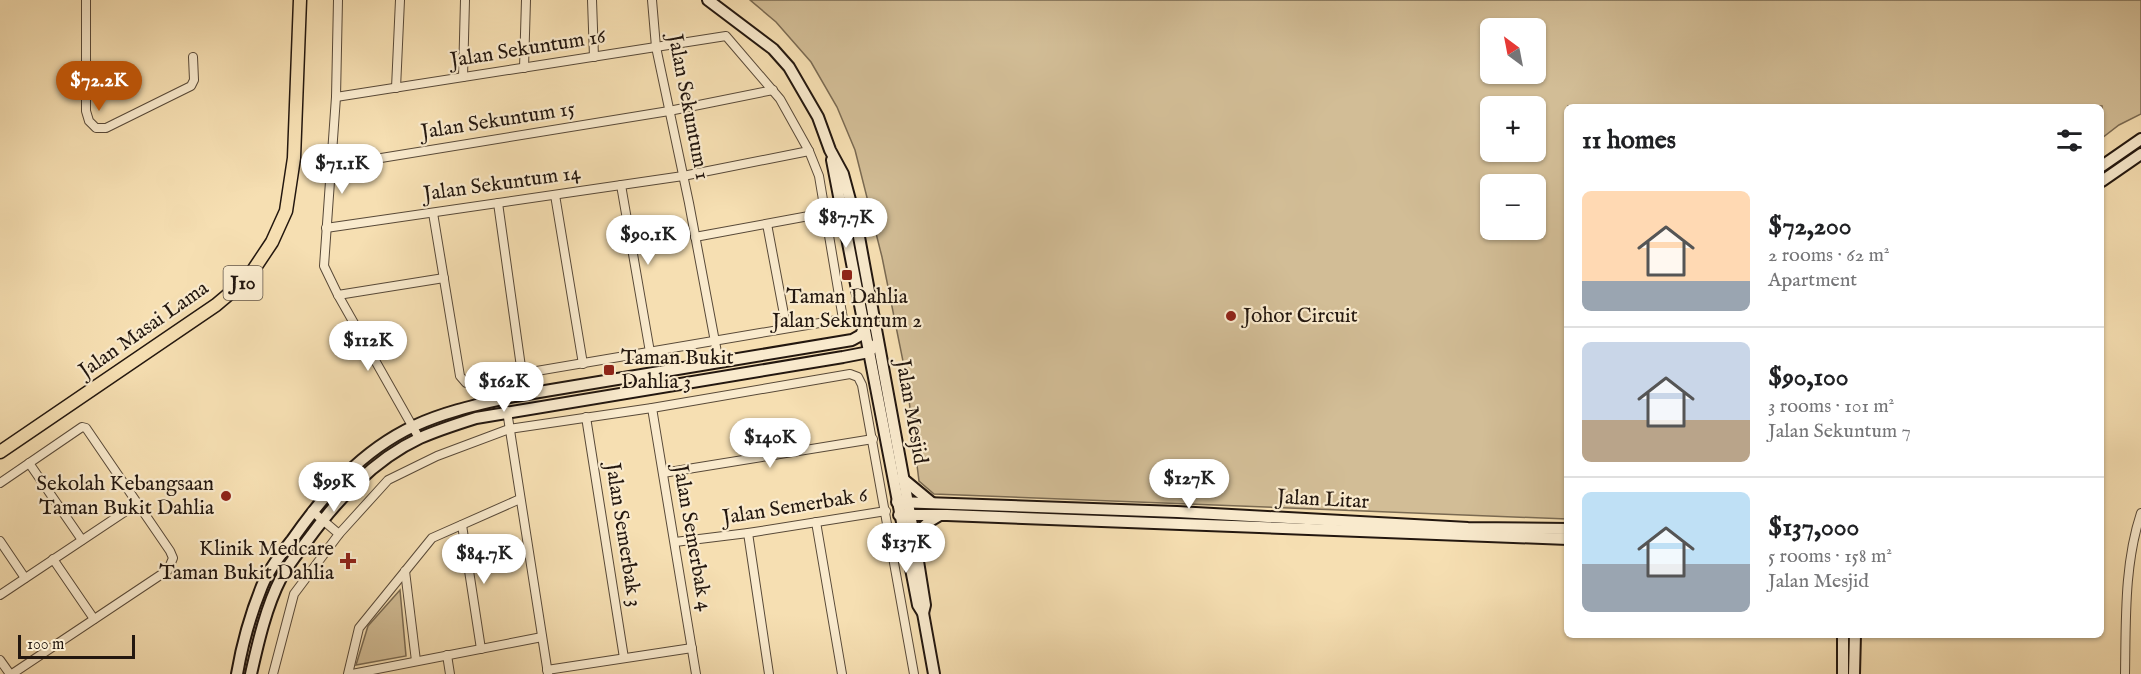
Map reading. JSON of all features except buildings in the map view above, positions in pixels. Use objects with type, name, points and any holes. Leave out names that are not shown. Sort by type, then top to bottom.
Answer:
[{"type":"main road","name":"Jalan Masai Lama","points":[[0,452],[216,305],[248,278],[272,242],[286,211],[294,158],[300,0]]},
{"type":"main road","name":"Jalan Mesjid","points":[[708,0],[773,49],[789,67],[818,117],[830,150],[843,174],[856,226],[903,479],[902,502]]},
{"type":"main road","points":[[2104,165],[2141,139]]},
{"type":"main road","name":"Jalan Mesjid","points":[[830,150],[869,352],[905,515],[918,605],[922,613],[934,674]]},
{"type":"main road","points":[[2104,180],[2141,154]]},
{"type":"main road","points":[[237,674],[262,586],[312,511],[326,494],[370,452],[414,427],[470,406],[515,396],[857,338],[861,335],[864,325]]},
{"type":"main road","points":[[841,341],[850,351],[843,357]]},
{"type":"main road","points":[[251,674],[275,591],[282,576],[339,500],[370,471],[419,438],[476,417],[843,357],[869,352],[878,342]]},
{"type":"main road","points":[[903,479],[932,503]]},
{"type":"main road","name":"Jalan Litar","points":[[902,502],[1177,512],[1468,528],[1564,529]]},
{"type":"main road","name":"Jalan Mesjid","points":[[905,515],[914,536],[925,605],[922,613]]},
{"type":"main road","name":"Jalan Litar","points":[[905,515],[1564,538]]},
{"type":"main road","points":[[914,536],[940,515]]},
{"type":"main road","points":[[1843,674],[1844,638]]},
{"type":"main road","points":[[1854,674],[1855,638]]},
{"type":"street","points":[[86,0],[86,111],[89,121],[96,128],[106,128],[191,86],[194,80],[192,57]]},
{"type":"street","points":[[338,0],[336,97],[324,266],[419,438]]},
{"type":"street","points":[[396,88],[400,0]]},
{"type":"street","points":[[463,77],[465,0]]},
{"type":"street","points":[[524,68],[526,0]]},
{"type":"street","points":[[592,0],[594,57]]},
{"type":"street","name":"Jalan Sekuntum 1","points":[[652,0],[656,47],[696,237],[719,363]]},
{"type":"street","name":"Jalan Sekuntum 16","points":[[336,97],[726,36],[773,90]]},
{"type":"street","points":[[433,213],[461,379],[466,383],[843,319],[819,176],[796,124],[773,90]]},
{"type":"street","name":"Jalan Sekuntum 15","points":[[332,166],[669,111],[773,90]]},
{"type":"street","name":"Jalan Sekuntum 14","points":[[326,228],[683,176],[809,151]]},
{"type":"street","points":[[621,185],[650,352]]},
{"type":"street","points":[[555,195],[583,364]]},
{"type":"street","points":[[498,203],[522,374]]},
{"type":"street","points":[[696,237],[825,213]]},
{"type":"street","points":[[767,224],[786,325]]},
{"type":"street","points":[[338,295],[444,278]]},
{"type":"street","points":[[273,674],[294,594],[339,534],[388,480],[437,456],[509,429],[652,408],[850,374],[858,377],[862,385],[914,674]]},
{"type":"street","name":"Jalan Semerbak 4","points":[[652,408],[696,674]]},
{"type":"street","points":[[507,411],[548,672],[692,648]]},
{"type":"street","name":"Jalan Semerbak 3","points":[[586,417],[624,658]]},
{"type":"street","points":[[0,483],[82,427],[86,428],[170,550],[172,562],[168,570],[11,674],[0,660]]},
{"type":"street","points":[[663,473],[873,439]]},
{"type":"street","points":[[29,463],[82,540]]},
{"type":"street","points":[[520,499],[432,538],[359,628],[350,674],[542,637]]},
{"type":"street","points":[[0,595],[138,502]]},
{"type":"street","points":[[312,511],[339,534]]},
{"type":"street","name":"Jalan Semerbak 6","points":[[675,543],[886,511]]},
{"type":"street","points":[[2125,674],[2126,605],[2133,548],[2141,513]]},
{"type":"street","points":[[816,522],[842,674]]},
{"type":"street","points":[[462,525],[481,649]]},
{"type":"street","points":[[748,533],[770,674]]},
{"type":"street","points":[[0,540],[25,578]]},
{"type":"street","points":[[53,559],[94,619]]},
{"type":"street","points":[[405,572],[416,662]]},
{"type":"street","points":[[447,655],[450,674]]},
{"type":"shaded area","name":"Johor Circuit","points":[[750,0],[2141,0],[2141,114],[2119,125],[2104,136],[2104,104],[1564,104],[1564,519],[934,494],[919,481],[906,376],[882,257],[855,150],[837,107],[811,62],[776,22]]},
{"type":"shaded area","points":[[400,590],[406,656],[356,665],[368,626]]},
{"type":"place","name":"Taman Dahlia Jalan Sekuntum 2","points":[[847,275]]},
{"type":"place","name":"Johor Circuit","points":[[1231,316]]},
{"type":"place","name":"Taman Bukit Dahlia 3","points":[[609,370]]},
{"type":"place","name":"Sekolah Kebangsaan Taman Bukit Dahlia","points":[[226,496]]},
{"type":"place","name":"Klinik Medcare Taman Bukit Dahlia","points":[[348,561]]}]
